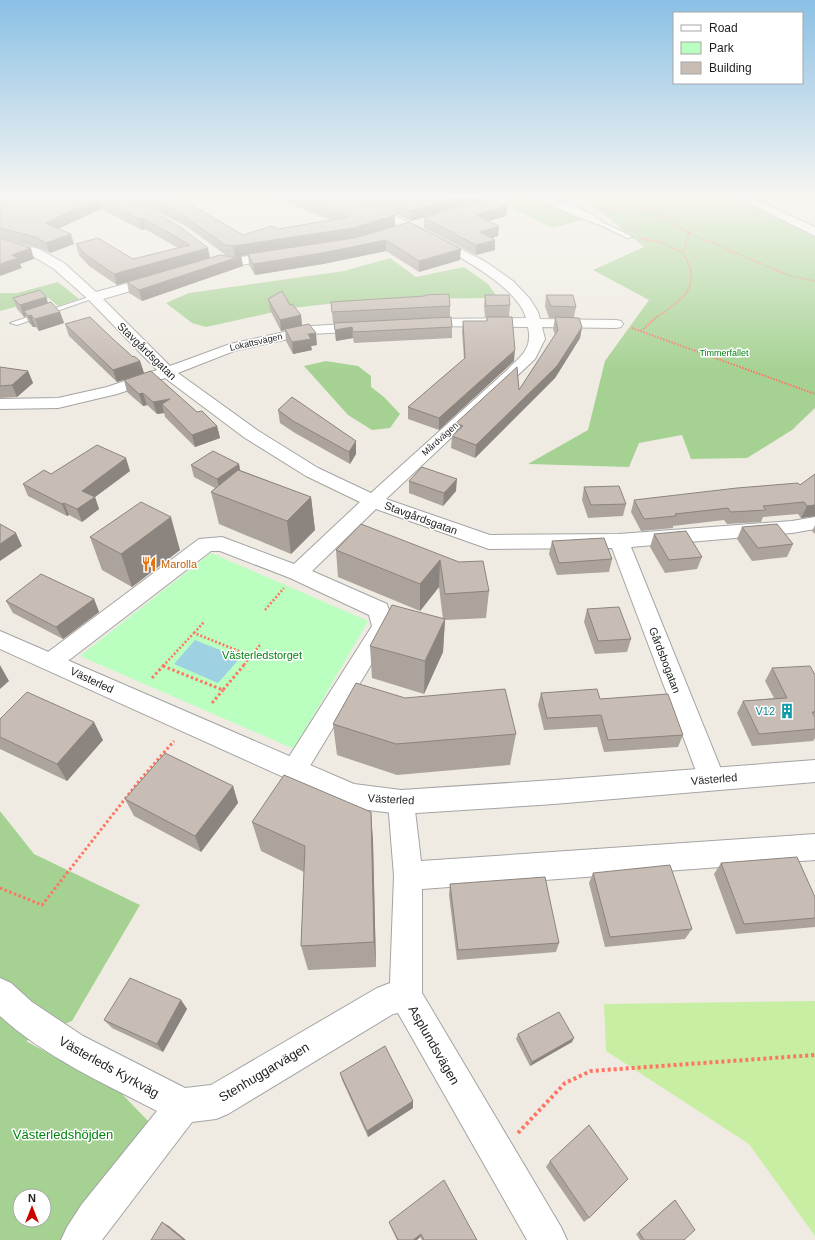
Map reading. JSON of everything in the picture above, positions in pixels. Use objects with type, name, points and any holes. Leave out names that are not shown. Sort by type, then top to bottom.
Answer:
[{"type":"street","name":"Stavgårdsgatan","points":[[40,255],[59,266],[94,297],[167,372],[251,434],[305,468],[373,501],[489,542],[619,541],[792,527],[815,523]]},
{"type":"street","points":[[216,255],[222,260]]},
{"type":"street","points":[[200,267],[222,260],[235,262],[282,255]]},
{"type":"street","name":"Mårdvägen","points":[[297,573],[530,356],[538,340],[534,322],[525,302],[508,284],[481,265],[462,255]]},
{"type":"street","points":[[94,297],[170,275]]},
{"type":"street","points":[[407,324],[534,322],[616,324]]},
{"type":"street","name":"Lokattsvägen","points":[[0,404],[58,403],[112,391],[230,348],[311,330],[377,326]]},
{"type":"street","name":"Gårdsbogatan","points":[[619,541],[712,779]]},
{"type":"street","points":[[52,661],[206,544],[222,544],[297,573],[379,610],[383,627],[293,771]]},
{"type":"street","name":"Västerled","points":[[0,639],[52,661],[293,771],[352,796],[401,802],[554,792],[815,771]]},
{"type":"street","name":"Asplundsvägen","points":[[401,802],[408,876],[406,996],[497,1155],[548,1240]]},
{"type":"street","points":[[408,876],[815,847]]},
{"type":"street","name":"Västerleds Kyrkväg","points":[[0,994],[21,1013],[71,1048],[183,1106]]},
{"type":"street","name":"Stenhuggarvägen","points":[[183,1106],[216,1102],[388,998],[406,996]]},
{"type":"street","points":[[80,1240],[95,1217],[183,1106]]},
{"type":"lane","points":[[14,323],[94,297]]},
{"type":"path","points":[[641,330],[652,320],[672,309],[687,294],[692,280],[691,268],[684,255]]},
{"type":"path","points":[[740,255],[790,276],[815,280]]},
{"type":"path","points":[[616,324],[641,330],[815,394]]},
{"type":"path","points":[[265,610],[297,573]]},
{"type":"path","points":[[152,678],[204,622]]},
{"type":"path","points":[[194,633],[251,656]]},
{"type":"path","points":[[212,703],[260,645]]},
{"type":"path","points":[[163,666],[222,690]]},
{"type":"path","points":[[0,888],[42,905],[139,781],[189,724]]},
{"type":"path","points":[[497,1155],[565,1083],[591,1071],[815,1054]]},
{"type":"green space","name":"Timmerfallet","points":[[627,255],[815,255],[815,408],[792,430],[747,458],[691,459],[682,435],[639,443],[629,467],[528,464],[588,430],[605,361],[649,300],[593,270]]},
{"type":"green space","points":[[390,258],[416,277],[464,267],[488,284],[498,298],[373,299],[292,308],[206,327],[192,323],[166,303],[189,293],[344,271]]},
{"type":"green space","points":[[58,282],[79,299],[58,306],[49,298],[0,311],[0,293],[17,293]]},
{"type":"green space","points":[[326,361],[358,366],[371,376],[371,387],[384,397],[400,414],[390,428],[372,430],[348,415],[304,366]]},
{"type":"green space","name":"Västerledstorget","points":[[211,553],[368,621],[294,749],[80,656]]},
{"type":"green space","name":"Västerledshöjden","points":[[0,811],[34,854],[140,905],[72,1021],[26,1041],[121,1093],[150,1123],[65,1240],[0,1240]]},
{"type":"green space","points":[[815,1001],[815,1236],[749,1144],[606,1051],[604,1004]]},
{"type":"water","points":[[195,640],[240,658],[218,683],[174,664]]},
{"type":"building","points":[[0,255],[12,255],[18,258],[0,264]]},
{"type":"building","points":[[86,255],[126,255],[133,259],[150,255],[183,255],[114,274]]},
{"type":"building","points":[[220,255],[233,257],[241,256],[139,290],[127,282]]},
{"type":"building","points":[[248,255],[310,255],[253,264]]},
{"type":"building","points":[[409,255],[440,255],[419,261]]},
{"type":"building","points":[[40,290],[46,297],[20,305],[13,298]]},
{"type":"building","points":[[282,291],[290,305],[292,304],[301,315],[280,320],[268,299]]},
{"type":"building","points":[[449,294],[450,306],[332,312],[331,302]]},
{"type":"building","points":[[485,295],[509,295],[510,305],[486,306]]},
{"type":"building","points":[[546,295],[573,295],[576,307],[551,306]]},
{"type":"building","points":[[51,302],[60,312],[35,319],[31,315],[28,316],[24,311]]},
{"type":"building","points":[[90,317],[133,357],[134,356],[140,361],[113,370],[65,324]]},
{"type":"building","points":[[451,317],[452,327],[353,332],[352,327],[335,330],[334,323]]},
{"type":"building","points":[[487,317],[512,317],[515,350],[439,418],[408,407],[465,358],[463,321],[487,321]]},
{"type":"building","points":[[555,317],[579,318],[582,327],[557,366],[476,445],[452,436],[463,426],[456,423],[517,367],[519,390],[558,330]]},
{"type":"building","points":[[309,324],[316,333],[308,334],[311,339],[292,342],[285,329]]},
{"type":"building","points":[[0,367],[28,371],[12,385],[0,386]]},
{"type":"building","points":[[151,371],[197,412],[202,411],[217,426],[192,435],[162,404],[170,399],[153,402],[143,393],[139,394],[124,380]]},
{"type":"building","points":[[292,397],[356,441],[349,452],[293,421],[278,410]]},
{"type":"building","points":[[97,445],[126,458],[82,491],[95,497],[77,509],[64,503],[62,504],[23,484],[44,470],[51,474]]},
{"type":"building","points":[[213,451],[239,464],[217,479],[191,465]]},
{"type":"building","points":[[422,467],[457,479],[444,493],[409,481]]},
{"type":"building","points":[[238,470],[311,497],[287,521],[211,492]]},
{"type":"building","points":[[815,474],[815,505],[807,506],[804,502],[763,506],[766,510],[731,512],[728,508],[644,519],[634,500],[737,488],[798,483],[800,485]]},
{"type":"building","points":[[619,486],[626,504],[591,505],[584,487]]},
{"type":"building","points":[[141,502],[171,517],[121,554],[90,537]]},
{"type":"building","points":[[0,524],[16,533],[0,544]]},
{"type":"building","points":[[361,524],[459,562],[483,561],[489,591],[445,594],[440,560],[420,584],[336,550]]},
{"type":"building","points":[[777,524],[793,544],[758,548],[742,527]]},
{"type":"building","points":[[686,531],[702,557],[669,560],[654,534]]},
{"type":"building","points":[[604,538],[612,559],[559,563],[552,541]]},
{"type":"building","points":[[41,574],[94,599],[56,627],[6,601]]},
{"type":"building","points":[[392,605],[445,619],[425,661],[370,646]]},
{"type":"building","points":[[619,607],[631,639],[598,641],[587,609]]},
{"type":"building","name":"V12","points":[[810,666],[815,675],[815,712],[812,712],[815,717],[815,729],[759,734],[743,701],[787,698],[772,668]]},
{"type":"building","points":[[356,683],[405,698],[505,689],[516,734],[396,744],[333,724]]},
{"type":"building","points":[[597,689],[600,699],[668,694],[683,735],[608,740],[601,715],[547,718],[541,693]]},
{"type":"building","points":[[27,692],[94,722],[57,764],[0,737],[0,719]]},
{"type":"building","points":[[165,753],[233,786],[195,836],[125,799]]},
{"type":"building","points":[[284,775],[371,812],[374,942],[301,946],[305,846],[252,822]]},
{"type":"building","points":[[797,857],[815,897],[815,918],[744,924],[721,863]]},
{"type":"building","points":[[670,865],[692,929],[610,937],[593,873]]},
{"type":"building","points":[[545,877],[559,943],[458,950],[450,884]]},
{"type":"building","points":[[130,978],[181,1000],[157,1044],[104,1020]]},
{"type":"building","points":[[559,1012],[574,1038],[532,1062],[518,1034]]},
{"type":"building","points":[[385,1046],[413,1101],[367,1131],[340,1073]]},
{"type":"building","points":[[589,1125],[628,1179],[589,1218],[550,1161]]},
{"type":"building","points":[[444,1180],[477,1240],[424,1240],[421,1234],[413,1240],[398,1240],[389,1222]]},
{"type":"building","points":[[675,1200],[695,1230],[684,1240],[644,1240],[639,1232]]},
{"type":"building","points":[[162,1222],[184,1240],[151,1240]]},
{"type":"place","name":"Marolla","points":[[149,564]]},
{"type":"place","name":"V12","points":[[787,711]]}]
